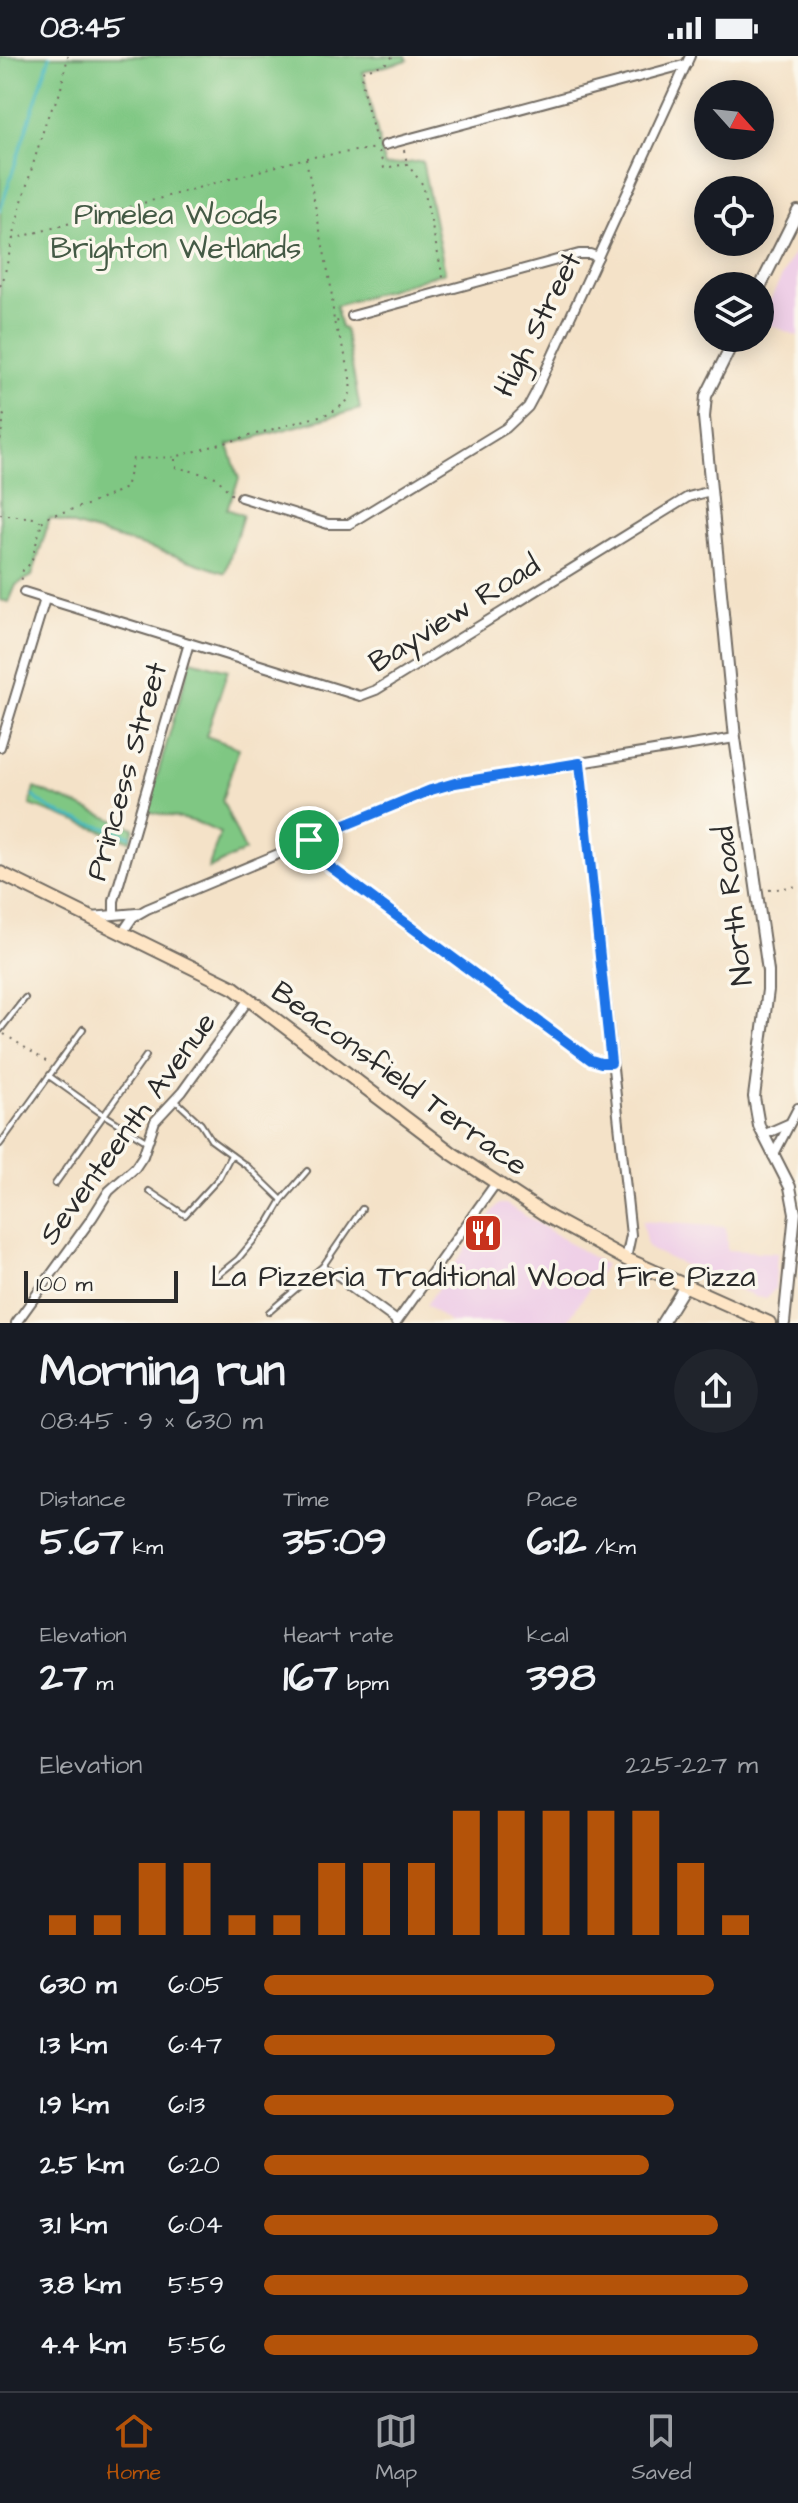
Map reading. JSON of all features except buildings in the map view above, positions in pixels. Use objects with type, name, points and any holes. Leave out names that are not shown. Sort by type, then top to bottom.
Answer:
[{"type":"main road","name":"Beaconsfield Terrace","points":[[0,873],[226,984],[453,1154],[549,1217],[626,1259],[769,1323]]},
{"type":"street","points":[[382,146],[701,56]]},
{"type":"street","name":"High Street","points":[[241,497],[328,524],[349,524],[506,428],[528,407],[689,60]]},
{"type":"street","points":[[768,272],[798,211]]},
{"type":"street","points":[[352,316],[579,254],[598,257]]},
{"type":"street","name":"North Road","points":[[728,352],[704,403],[735,738],[768,971],[754,1097],[756,1116],[790,1187],[795,1213],[784,1323]]},
{"type":"street","name":"Bayview Road","points":[[24,592],[351,694],[368,694],[688,497],[711,491]]},
{"type":"street","points":[[0,747],[45,599]]},
{"type":"street","name":"Princess Street","points":[[114,914],[114,901],[189,643]]},
{"type":"street","points":[[91,917],[138,913],[309,840],[455,783],[735,738]]},
{"type":"street","points":[[580,763],[631,1235],[626,1259]]},
{"type":"street","points":[[309,840],[321,860],[591,1060],[611,1063]]},
{"type":"street","points":[[122,933],[138,913]]},
{"type":"street","name":"Seventeenth Avenue","points":[[16,1323],[109,1191],[135,1168],[155,1121],[249,999]]},
{"type":"street","points":[[773,1156],[798,1108]]},
{"type":"street","points":[[763,1135],[788,1124]]},
{"type":"street","points":[[349,1286],[397,1322],[496,1183]]},
{"type":"street","points":[[662,1323],[685,1286]]},
{"type":"lane","points":[[0,1031],[25,998]]},
{"type":"lane","points":[[0,1144],[83,1029]]},
{"type":"lane","points":[[55,1184],[146,1056]]},
{"type":"lane","points":[[49,1076],[148,1142]]},
{"type":"lane","points":[[174,1100],[201,1124],[211,1140],[248,1167],[282,1200]]},
{"type":"lane","points":[[149,1191],[185,1215],[219,1178],[231,1155]]},
{"type":"lane","points":[[217,1276],[238,1259],[307,1171]]},
{"type":"lane","points":[[269,1312],[323,1266],[362,1209]]},
{"type":"lane","points":[[323,1266],[349,1286]]},
{"type":"path","points":[[0,286],[47,118],[60,93],[68,56]]},
{"type":"path","points":[[393,56],[385,64],[362,71],[363,90],[382,146],[384,168],[407,164]]},
{"type":"path","points":[[402,141],[407,164],[423,185],[446,291]]},
{"type":"path","points":[[13,239],[306,158],[382,146]]},
{"type":"path","points":[[24,592],[21,586],[23,570],[31,563],[46,517],[90,504],[126,488],[133,459],[175,457],[330,413],[347,401],[351,390],[346,358],[334,322],[331,287],[306,158]]},
{"type":"path","points":[[334,322],[352,316]]},
{"type":"path","points":[[0,407],[4,416],[0,440]]},
{"type":"path","points":[[175,457],[175,467],[216,477],[230,494],[241,497]]},
{"type":"path","points":[[0,514],[34,518],[42,522]]},
{"type":"path","points":[[769,890],[798,886]]},
{"type":"path","points":[[0,1031],[56,1067]]},
{"type":"shaded area","points":[[794,252],[798,254],[798,336],[774,327],[774,293]]},
{"type":"shaded area","points":[[498,1204],[506,1204],[605,1265],[566,1323],[450,1323],[426,1305]]},
{"type":"shaded area","points":[[642,1221],[726,1227],[727,1250],[777,1253],[775,1289],[766,1298],[755,1297],[651,1250],[647,1246]]},
{"type":"green space","name":"Pimelea Woods Brighton Wetlands","points":[[0,56],[406,56],[408,60],[363,72],[385,166],[422,161],[445,272],[336,306],[341,328],[345,329],[360,409],[228,445],[239,479],[227,509],[243,515],[225,573],[50,518],[32,576],[16,585],[9,602],[0,600]]},
{"type":"green space","points":[[191,660],[228,670],[206,736],[239,748],[222,800],[245,851],[208,869],[220,833],[196,822],[147,811]]},
{"type":"green space","points":[[35,788],[134,828],[130,841],[30,805]]},
{"type":"waterway","points":[[0,211],[50,56]]},
{"type":"waterway","points":[[34,796],[65,816],[130,836]]},
{"type":"place","name":"La Pizzeria Traditional Wood Fire Pizza","points":[[483,1233]]},
{"type":"route","points":[[580,763],[611,1063],[591,1060],[321,860],[309,840],[412,797],[455,783],[580,763]]}]
